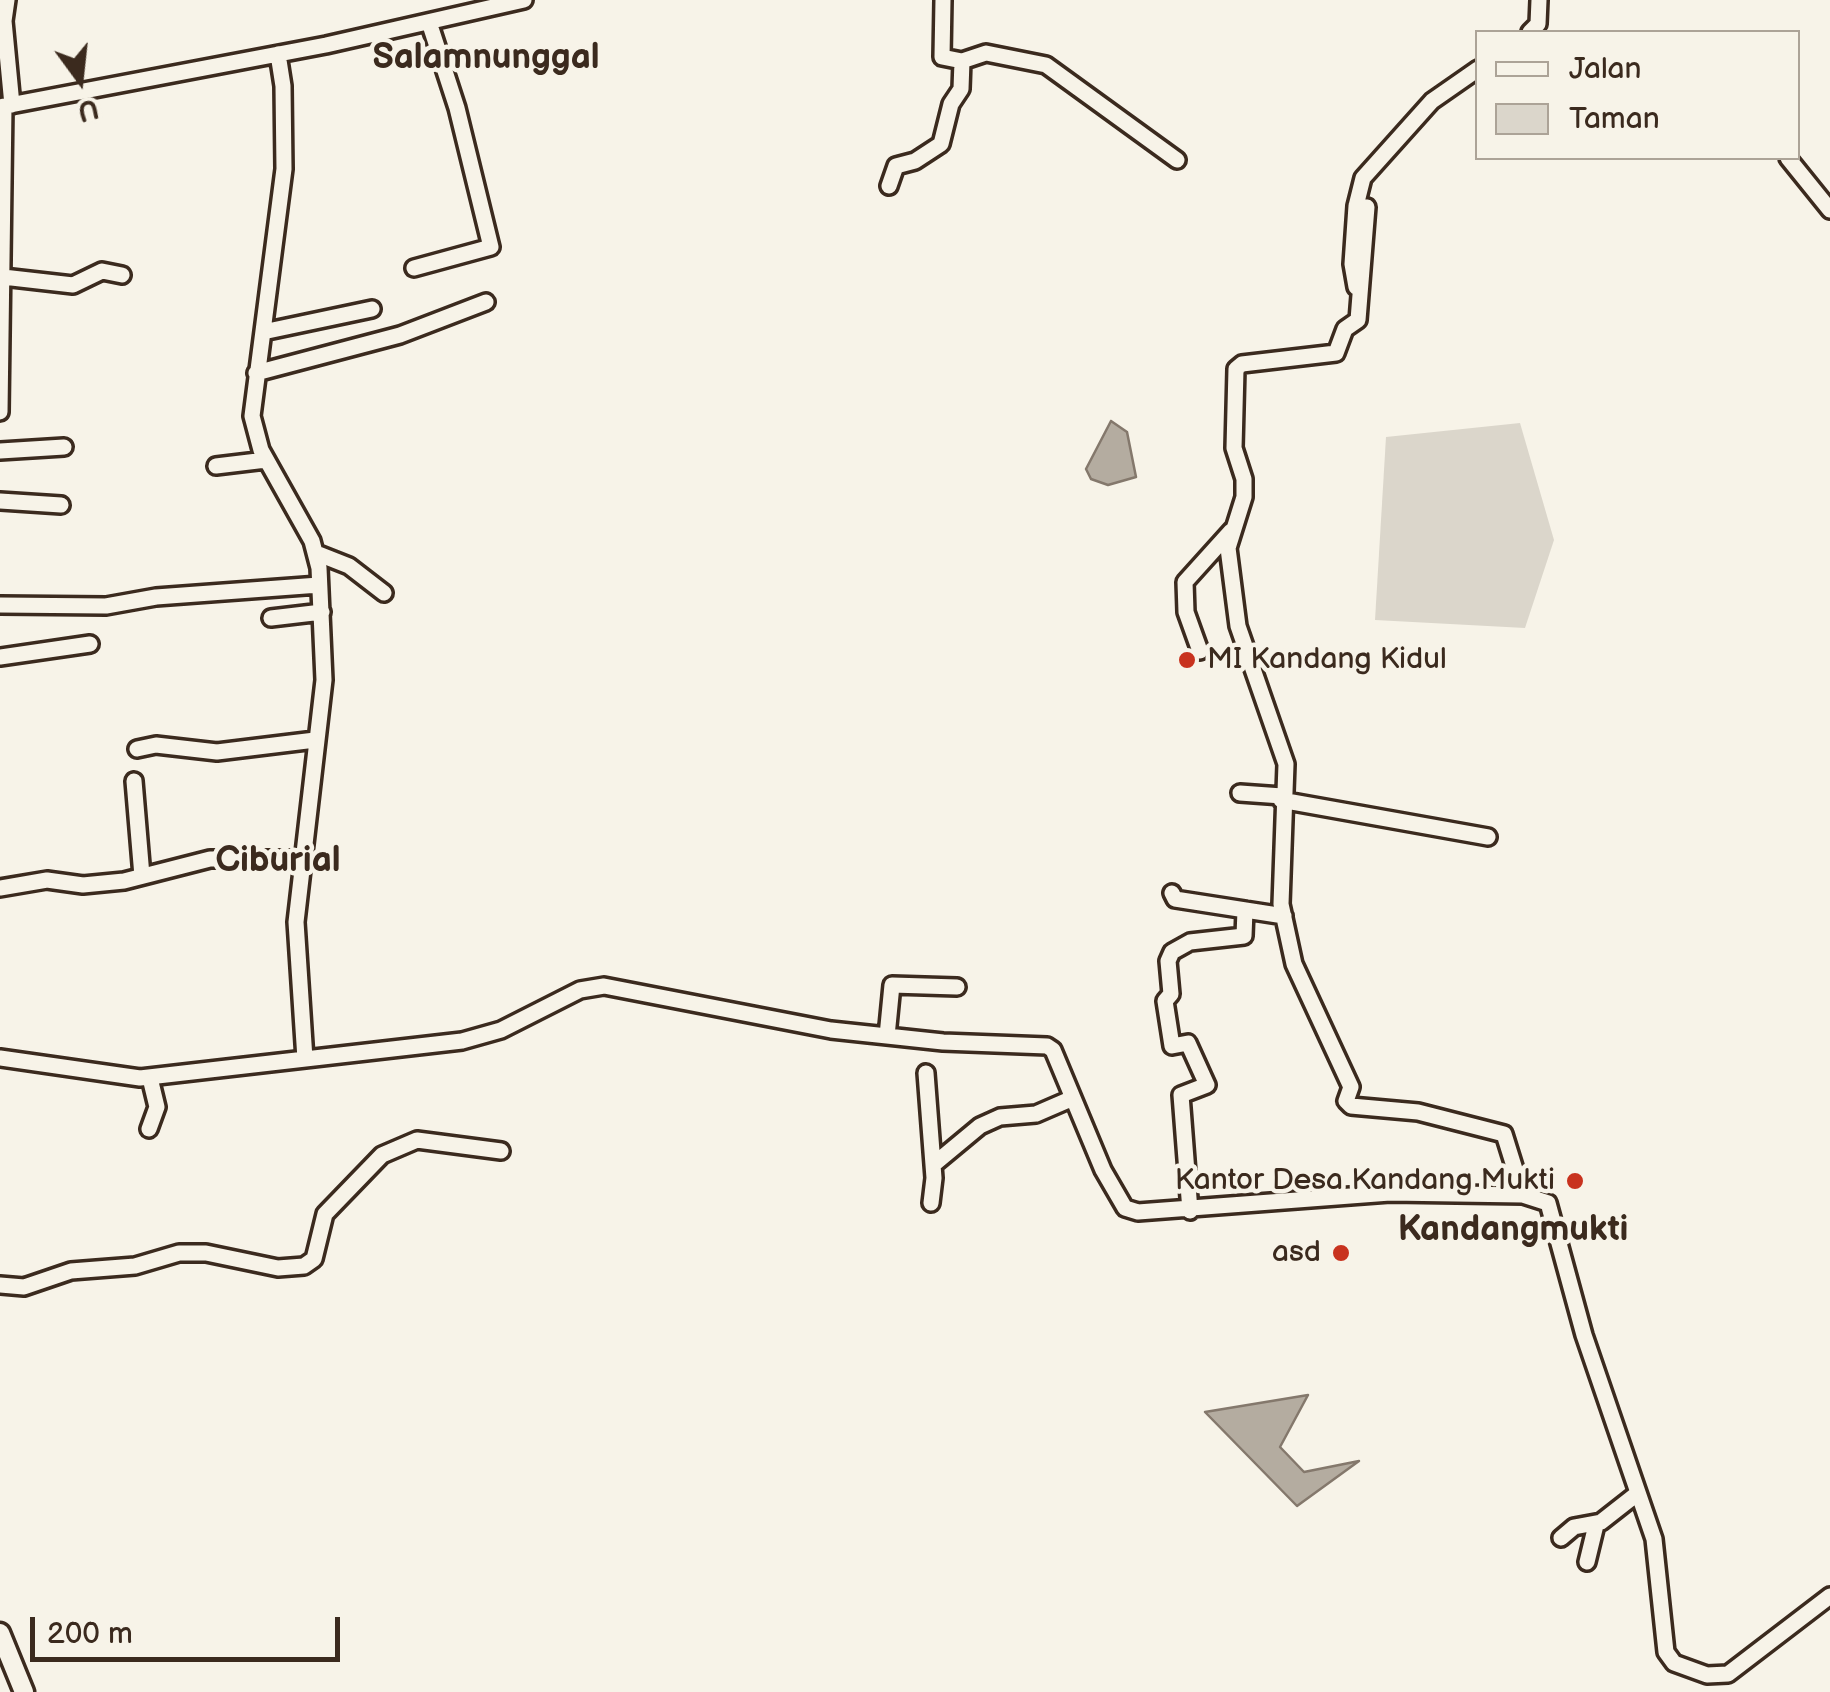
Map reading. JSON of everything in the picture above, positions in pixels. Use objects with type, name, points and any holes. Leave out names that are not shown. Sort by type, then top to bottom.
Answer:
[{"type":"main road","points":[[0,1633],[24,1692]]},
{"type":"street","points":[[0,412],[7,0]]},
{"type":"street","points":[[414,268],[491,247],[436,20],[439,0]]},
{"type":"street","points":[[5,106],[278,54],[524,0]]},
{"type":"street","points":[[942,0],[942,58],[962,61],[986,53],[1046,66],[1176,160]]},
{"type":"street","points":[[1532,30],[1538,24],[1540,0]]},
{"type":"street","points":[[278,54],[285,156],[256,373],[253,424],[266,460],[316,553],[322,612],[325,666],[295,936],[305,1059]]},
{"type":"street","points":[[889,186],[896,166],[915,161],[941,144],[950,104],[960,89],[962,61]]},
{"type":"street","points":[[1475,70],[1432,100],[1363,178],[1356,206],[1367,207],[1360,308],[1358,320],[1345,329],[1336,353],[1242,364],[1236,369],[1234,448],[1244,479],[1244,497],[1231,532],[1229,574],[1238,626],[1283,750],[1284,916],[1294,964],[1351,1087],[1346,1101],[1352,1106],[1418,1112],[1504,1134],[1510,1142],[1523,1195]]},
{"type":"street","points":[[1790,160],[1830,210]]},
{"type":"street","points":[[4,277],[73,286],[102,271],[122,275]]},
{"type":"street","points":[[256,373],[400,335],[486,302]]},
{"type":"street","points":[[263,332],[372,310]]},
{"type":"street","points":[[0,451],[64,448]]},
{"type":"street","points":[[216,466],[266,460]]},
{"type":"street","points":[[0,501],[61,505]]},
{"type":"street","points":[[1200,651],[1186,612],[1184,582],[1231,532]]},
{"type":"street","points":[[316,553],[349,566],[384,594]]},
{"type":"street","points":[[0,605],[106,606],[156,597],[319,585]]},
{"type":"street","points":[[271,618],[322,612]]},
{"type":"street","points":[[0,657],[90,644]]},
{"type":"street","points":[[137,749],[156,745],[217,752],[316,740]]},
{"type":"street","points":[[134,781],[142,876]]},
{"type":"street","points":[[1240,793],[1488,836]]},
{"type":"street","points":[[0,888],[47,880],[83,885],[210,860],[302,860]]},
{"type":"street","points":[[1172,893],[1175,899],[1284,916]]},
{"type":"street","points":[[1190,1211],[1181,1095],[1207,1085],[1188,1043],[1172,1046],[1165,1001],[1170,994],[1168,961],[1172,952],[1190,942],[1244,936],[1245,910]]},
{"type":"street","points":[[887,1036],[892,984],[957,988]]},
{"type":"street","points":[[0,1058],[150,1078],[480,1038],[580,990],[604,986],[791,1023],[887,1036],[1047,1046],[1053,1050],[1125,1208],[1157,1214],[1390,1193],[1523,1195],[1548,1203],[1584,1335],[1654,1539],[1666,1652],[1684,1669],[1728,1674]]},
{"type":"street","points":[[926,1073],[934,1166],[931,1203]]},
{"type":"street","points":[[149,1129],[157,1107],[150,1078]]},
{"type":"street","points":[[934,1166],[980,1126],[1000,1116],[1036,1114],[1073,1098]]},
{"type":"street","points":[[0,1285],[24,1287],[71,1270],[134,1266],[179,1252],[278,1268],[304,1266],[314,1259],[324,1214],[365,1168],[382,1155],[417,1140],[502,1151]]},
{"type":"street","points":[[1562,1538],[1574,1527],[1596,1524],[1638,1493]]},
{"type":"street","points":[[1587,1562],[1596,1524]]},
{"type":"street","points":[[1724,1692],[1728,1674],[1830,1596]]},
{"type":"green space","points":[[1520,423],[1554,540],[1525,628],[1375,620],[1386,437]]},
{"type":"shaded area","points":[[1111,421],[1127,432],[1136,477],[1108,485],[1091,479],[1086,469]]},
{"type":"shaded area","points":[[1308,1395],[1280,1447],[1304,1472],[1359,1461],[1297,1506],[1205,1412]]},
{"type":"place","name":"MI Kandang Kidul","points":[[1187,660]]},
{"type":"place","name":"Kantor Desa Kandang Mukti","points":[[1575,1181]]},
{"type":"place","name":"asd","points":[[1341,1253]]},
{"type":"district","name":"Salamnunggal","points":[[486,59]]},
{"type":"district","name":"Ciburial","points":[[278,862]]},
{"type":"district","name":"Kandangmukti","points":[[1513,1231]]}]
